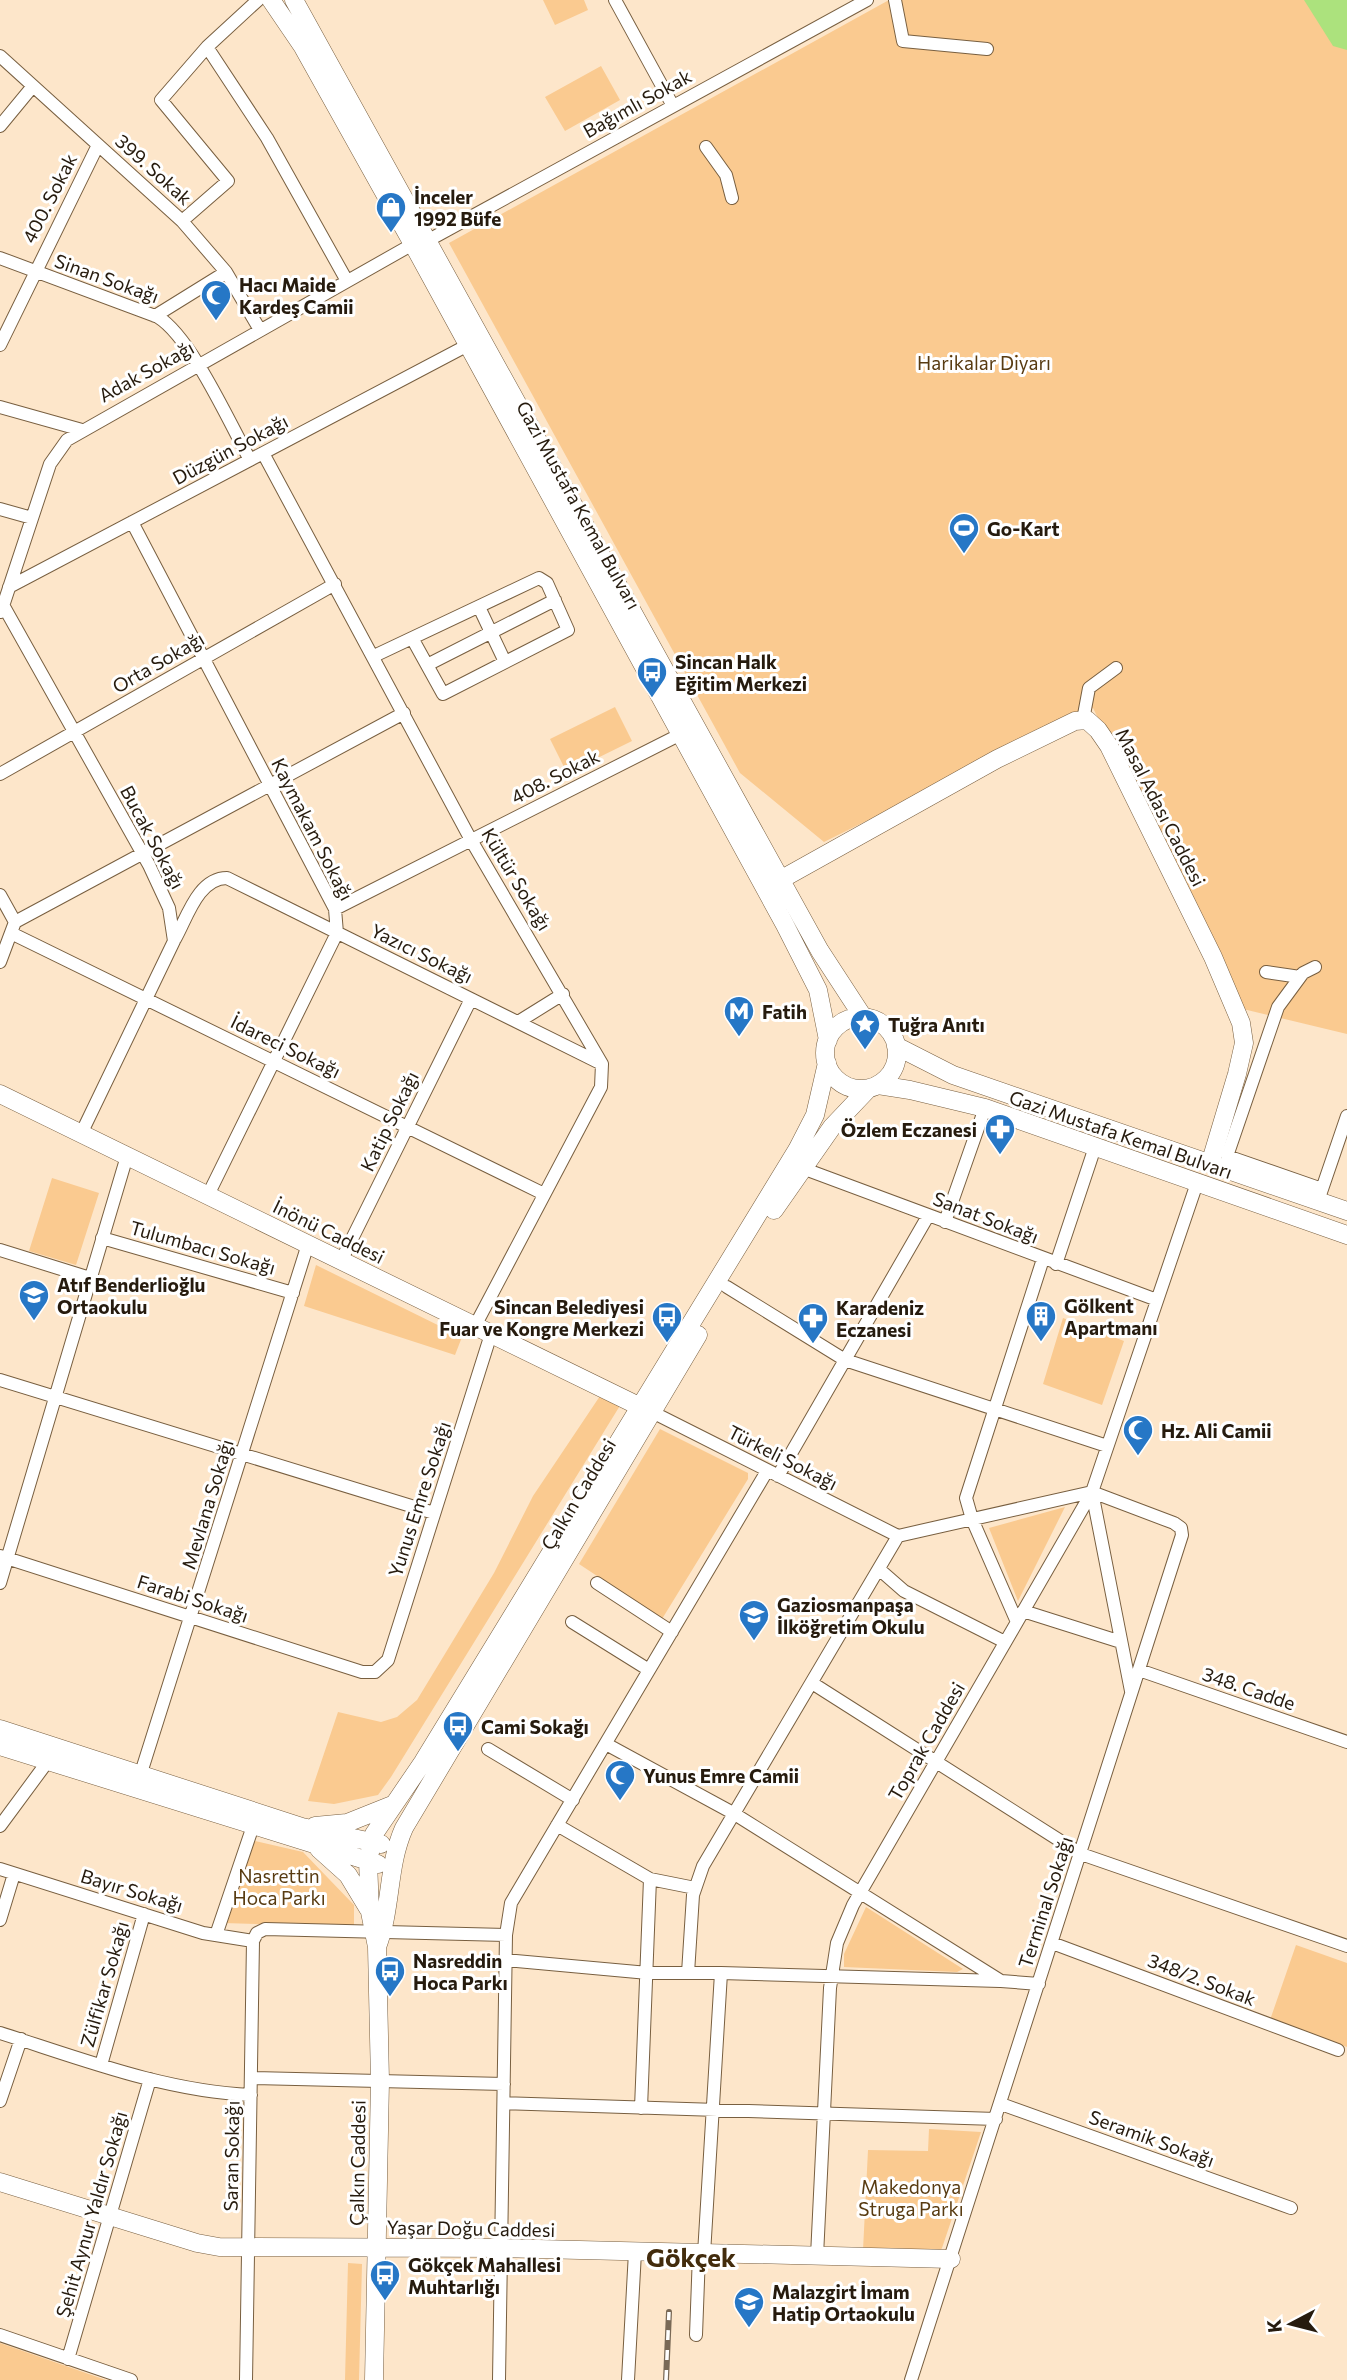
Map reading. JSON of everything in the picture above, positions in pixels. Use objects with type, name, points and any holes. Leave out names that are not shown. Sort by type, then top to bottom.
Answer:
[{"type":"main road","name":"Gazi Mustafa Kemal Bulvarı","points":[[271,0],[303,47],[420,242],[820,951],[863,1017]]},
{"type":"main road","name":"Gazi Mustafa Kemal Bulvarı","points":[[294,0],[420,242],[468,345],[818,990],[828,1040]]},
{"type":"main road","points":[[780,880],[997,759],[1075,721],[1083,720]]},
{"type":"main road","name":"Masal Adası Caddesi","points":[[1083,720],[1098,730],[1109,746],[1213,957],[1241,1023],[1244,1043],[1210,1164]]},
{"type":"main road","points":[[863,1017],[883,1025],[896,1045],[893,1069],[873,1087],[858,1089],[839,1082],[827,1063],[828,1040],[842,1023],[863,1017]]},
{"type":"main road","name":"Gazi Mustafa Kemal Bulvarı","points":[[896,1045],[953,1075],[1210,1164],[1320,1195],[1347,1211]]},
{"type":"main road","name":"Çalkın Caddesi","points":[[374,2380],[380,2081],[378,1937],[395,1847],[423,1794],[797,1150],[815,1115],[827,1063]]},
{"type":"main road","name":"Gazi Mustafa Kemal Bulvarı","points":[[873,1087],[985,1108],[1347,1236]]},
{"type":"main road","name":"Çalkın Caddesi","points":[[370,1912],[368,1861],[371,1842],[392,1805],[423,1762],[802,1168],[832,1127],[873,1087]]},
{"type":"main road","name":"İnönü Caddesi","points":[[0,1094],[646,1409]]},
{"type":"main road","points":[[0,1729],[302,1827],[395,1847]]},
{"type":"main road","points":[[0,1746],[316,1847],[391,1867]]},
{"type":"main road","points":[[302,1827],[347,1823],[392,1805]]},
{"type":"main road","name":"Çalkın Caddesi","points":[[316,1847],[348,1875],[370,1912],[378,1937]]},
{"type":"main road","name":"Yaşar Doğu Caddesi","points":[[0,2182],[208,2245],[502,2248],[951,2259]]},
{"type":"street","points":[[183,221],[228,181],[161,100],[207,47],[258,0]]},
{"type":"street","points":[[615,0],[673,106]]},
{"type":"street","name":"Bağımlı Sokak","points":[[420,242],[867,0]]},
{"type":"street","points":[[895,0],[903,41],[987,49]]},
{"type":"street","points":[[207,47],[267,138],[347,281]]},
{"type":"street","name":"399. Sokak","points":[[0,56],[183,221],[226,272],[260,330]]},
{"type":"street","points":[[0,126],[33,86]]},
{"type":"street","name":"400. Sokak","points":[[0,345],[98,145]]},
{"type":"street","points":[[706,147],[726,175],[732,198]]},
{"type":"street","name":"Adak Sokağı","points":[[2,610],[54,455],[82,429],[420,242]]},
{"type":"street","name":"Sinan Sokağı","points":[[0,258],[155,316],[172,328],[197,365],[250,460]]},
{"type":"street","points":[[155,316],[226,272]]},
{"type":"street","name":"Düzgün Sokağı","points":[[9,587],[468,345]]},
{"type":"street","points":[[0,407],[82,429]]},
{"type":"street","name":"Kültür Sokağı","points":[[263,453],[471,840],[602,1063]]},
{"type":"street","points":[[0,509],[32,518]]},
{"type":"street","name":"Kaymakam Sokağı","points":[[132,522],[335,909],[337,933],[208,1195]]},
{"type":"street","points":[[374,656],[412,638],[479,607],[539,578],[547,583],[568,630],[443,694],[412,638]]},
{"type":"street","name":"Orta Sokağı","points":[[0,774],[335,584]]},
{"type":"street","points":[[427,666],[555,600]]},
{"type":"street","points":[[479,607],[505,662]]},
{"type":"street","name":"Bucak Sokağı","points":[[2,610],[75,732],[142,854],[169,908],[174,941]]},
{"type":"street","points":[[1083,720],[1090,688],[1116,668]]},
{"type":"street","points":[[0,962],[13,928],[142,854],[404,713]]},
{"type":"street","name":"408. Sokak","points":[[335,909],[681,734]]},
{"type":"street","name":"Yazıcı Sokağı","points":[[174,941],[202,890],[211,882],[224,878],[602,1063]]},
{"type":"street","points":[[0,895],[13,928]]},
{"type":"street","name":"İdareci Sokağı","points":[[13,928],[146,999],[544,1194]]},
{"type":"street","points":[[81,1134],[174,941]]},
{"type":"street","points":[[1315,967],[1300,977],[1278,1007],[1227,1156],[1320,1195],[1347,1116]]},
{"type":"street","points":[[1266,972],[1300,977]]},
{"type":"street","points":[[518,1022],[563,994]]},
{"type":"street","name":"Katip Sokağı","points":[[341,1261],[471,999]]},
{"type":"street","points":[[483,1330],[544,1194],[601,1087],[602,1063]]},
{"type":"street","points":[[945,1222],[985,1108]]},
{"type":"street","points":[[1056,1264],[1095,1147]]},
{"type":"street","points":[[0,1583],[4,1557],[127,1156]]},
{"type":"street","name":"Sanat Sokağı","points":[[802,1168],[1157,1300]]},
{"type":"street","name":"Toprak Caddesi","points":[[817,2256],[831,1975],[840,1934],[862,1891],[1092,1492],[1197,1183]]},
{"type":"street","points":[[499,2380],[506,1935],[513,1897],[672,1632],[845,1360],[928,1216]]},
{"type":"street","name":"Tulumbacı Sokağı","points":[[102,1238],[293,1293]]},
{"type":"street","name":"Mevlana Sokağı","points":[[140,1776],[308,1244]]},
{"type":"street","points":[[0,1250],[90,1278]]},
{"type":"street","points":[[1043,1259],[967,1487],[966,1498],[972,1519],[1020,1617],[1121,1642]]},
{"type":"street","points":[[727,1287],[845,1360],[1107,1446]]},
{"type":"street","name":"Yunus Emre Sokağı","points":[[375,1672],[388,1660],[434,1513],[483,1330]]},
{"type":"street","points":[[0,1380],[434,1513]]},
{"type":"street","name":"Türkeli Sokağı","points":[[646,1409],[898,1536]]},
{"type":"street","points":[[688,1973],[695,1888],[703,1866],[898,1536],[1092,1492],[1132,1694]]},
{"type":"street","name":"Terminal Sokağı","points":[[911,2380],[1182,1535],[1181,1528],[1092,1492]]},
{"type":"street","name":"Farabi Sokağı","points":[[4,1557],[362,1672],[375,1672]]},
{"type":"street","points":[[880,1570],[904,1591],[1005,1642]]},
{"type":"street","points":[[597,1583],[672,1632]]},
{"type":"street","points":[[572,1622],[649,1670]]},
{"type":"street","name":"348. Cadde","points":[[1139,1670],[1347,1742]]},
{"type":"street","points":[[812,1683],[1080,1854],[1347,1946]]},
{"type":"street","points":[[606,1744],[733,1813],[862,1891],[1001,1981]]},
{"type":"street","points":[[488,1749],[573,1800]]},
{"type":"street","points":[[0,1826],[48,1761]]},
{"type":"street","points":[[557,1825],[650,1879],[695,1888]]},
{"type":"street","points":[[216,1935],[253,1826]]},
{"type":"street","name":"Bayır Sokağı","points":[[0,1869],[216,1935],[255,1937],[264,1929],[378,1937],[506,1935]]},
{"type":"street","points":[[0,1920],[14,1874]]},
{"type":"street","points":[[641,2108],[650,1879]]},
{"type":"street","name":"Zülfikar Sokağı","points":[[102,2065],[144,1914]]},
{"type":"street","name":"Saran Sokağı","points":[[246,2380],[255,1937]]},
{"type":"street","name":"348/2. Sokak","points":[[1052,1943],[1338,2050]]},
{"type":"street","points":[[506,1960],[648,1973],[831,1975],[1039,1984]]},
{"type":"street","points":[[696,2335],[721,1973]]},
{"type":"street","points":[[0,2033],[150,2079],[211,2093],[251,2095]]},
{"type":"street","points":[[0,2101],[20,2039]]},
{"type":"street","points":[[251,2078],[504,2084]]},
{"type":"street","name":"Şehit Aynur Yaldır Sokağı","points":[[68,2359],[150,2079]]},
{"type":"street","points":[[504,2104],[996,2119]]},
{"type":"street","name":"Seramik Sokağı","points":[[1001,2104],[1290,2208]]},
{"type":"street","points":[[628,2380],[635,2252]]},
{"type":"street","points":[[0,2335],[131,2380]]},
{"type":"green space","points":[[543,0],[584,0],[588,10],[555,25]]},
{"type":"green space","name":"Harikalar Diyarı","points":[[889,0],[1347,0],[1347,1034],[1243,1009],[1093,708],[824,842],[740,773],[449,243]]},
{"type":"green space","points":[[601,66],[620,100],[565,131],[545,97]]},
{"type":"green space","points":[[615,707],[632,741],[567,773],[550,739]]},
{"type":"green space","points":[[52,1178],[99,1193],[76,1265],[29,1251]]},
{"type":"green space","points":[[316,1265],[462,1337],[455,1355],[304,1306]]},
{"type":"green space","points":[[1063,1318],[1124,1341],[1102,1405],[1043,1384]]},
{"type":"green space","points":[[600,1396],[621,1404],[391,1777],[378,1795],[334,1804],[308,1801],[338,1712],[381,1722],[397,1717],[417,1700],[494,1573],[533,1496]]},
{"type":"green space","points":[[660,1429],[748,1473],[748,1479],[662,1619],[579,1564]]},
{"type":"green space","points":[[1065,1507],[1018,1601],[989,1528]]},
{"type":"green space","name":"Nasrettin Hoca Parkı","points":[[251,1840],[303,1852],[354,1905],[354,1927],[223,1923]]},
{"type":"green space","points":[[866,1907],[963,1969],[957,1972],[844,1967],[844,1954]]},
{"type":"green space","points":[[1296,1945],[1347,1963],[1347,2047],[1270,2020]]},
{"type":"green space","name":"Makedonya Struga Parkı","points":[[929,2129],[981,2132],[942,2248],[940,2251],[863,2250],[868,2150],[928,2151]]},
{"type":"green space","points":[[348,2263],[362,2264],[359,2380],[345,2380]]},
{"type":"green space","points":[[0,2343],[106,2380],[0,2380]]},
{"type":"shaded area","points":[[1304,0],[1347,0],[1347,50],[1333,46]]},
{"type":"railway","points":[[666,2380],[669,2312]]},
{"type":"place","name":"İnceler 1992 Büfe","points":[[391,234]]},
{"type":"place","name":"Hacı Maide Kardeş Camii","points":[[216,322]]},
{"type":"place","name":"Go-Kart","points":[[964,555]]},
{"type":"place","name":"Sincan Halk Eğitim Merkezi","points":[[652,699]]},
{"type":"place","name":"Fatih","points":[[739,1038]]},
{"type":"place","name":"Tuğra Anıtı","points":[[865,1051]]},
{"type":"place","name":"Özlem Eczanesi","points":[[1000,1156]]},
{"type":"place","name":"Atıf Benderlioğlu Ortaokulu","points":[[34,1322]]},
{"type":"place","name":"Gölkent Apartmanı","points":[[1041,1343]]},
{"type":"place","name":"Sincan Belediyesi Fuar ve Kongre Merkezi","points":[[667,1344]]},
{"type":"place","name":"Karadeniz Eczanesi","points":[[813,1345]]},
{"type":"place","name":"Hz. Ali Camii","points":[[1138,1457]]},
{"type":"place","name":"Gaziosmanpaşa İlköğretim Okulu","points":[[754,1642]]},
{"type":"place","name":"Cami Sokağı","points":[[458,1753]]},
{"type":"place","name":"Yunus Emre Camii","points":[[620,1802]]},
{"type":"place","name":"Nasreddin Hoca Parkı","points":[[390,1998]]},
{"type":"place","name":"Gökçek Mahallesi Muhtarlığı","points":[[385,2302]]},
{"type":"place","name":"Malazgirt İmam Hatip Ortaokulu","points":[[749,2329]]},
{"type":"district","name":"Gökçek","points":[[691,2256]]}]
